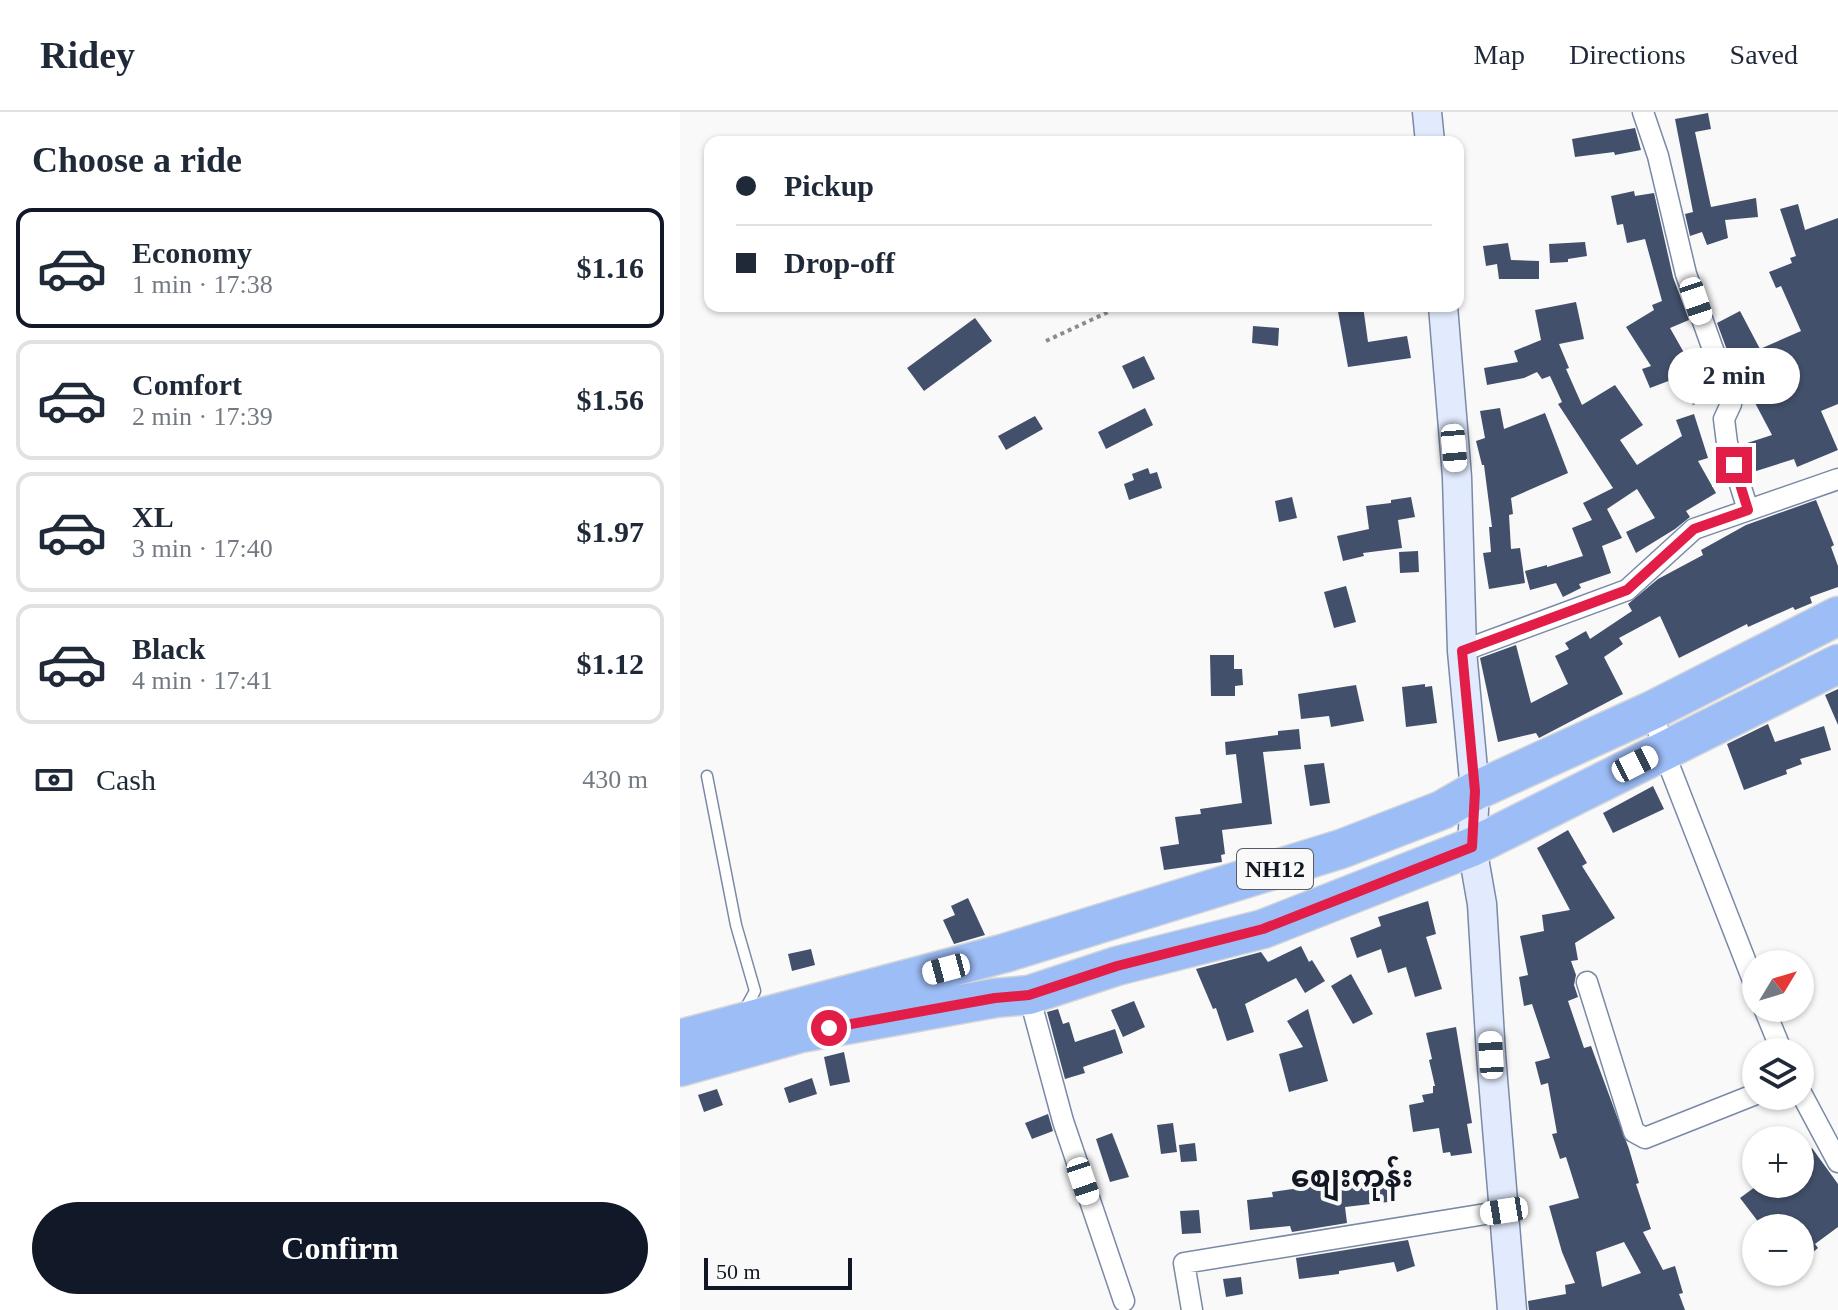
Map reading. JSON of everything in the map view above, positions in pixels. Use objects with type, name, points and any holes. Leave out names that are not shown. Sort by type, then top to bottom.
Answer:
[{"type":"highway","name":"NH12","points":[[680,1039],[1005,953],[1341,849],[1442,810],[1475,791],[1653,710],[1838,616]]},
{"type":"highway","name":"NH12","points":[[680,1067],[801,1033],[995,998],[1029,995],[1117,966],[1263,929],[1472,847],[1838,664]]},
{"type":"street","points":[[1427,112],[1429,136]]},
{"type":"street","points":[[1643,112],[1658,156],[1686,274],[1715,355],[1732,389],[1731,404],[1724,419],[1727,443],[1748,510]]},
{"type":"street","points":[[1443,312],[1457,477],[1462,651],[1475,791],[1472,847],[1482,904],[1512,1310]]},
{"type":"street","points":[[1462,651],[1627,590],[1694,529],[1838,479]]},
{"type":"street","points":[[1653,710],[1663,750],[1742,952]]},
{"type":"street","points":[[1587,982],[1634,1132],[1645,1138],[1742,1100]]},
{"type":"street","points":[[1029,995],[1063,1121],[1124,1301]]},
{"type":"street","points":[[1810,1110],[1838,1162]]},
{"type":"street","points":[[1192,1310],[1184,1263],[1504,1211]]},
{"type":"lane","points":[[707,776],[736,925],[755,991],[738,1023]]},
{"type":"path","points":[[1046,341],[1108,312]]},
{"type":"building","points":[[1708,113],[1711,129],[1695,132],[1711,207],[1756,198],[1758,217],[1725,220],[1728,238],[1707,245],[1702,232],[1690,236],[1685,214],[1693,212],[1675,119]]},
{"type":"building","points":[[1635,128],[1641,150],[1575,157],[1572,139]]},
{"type":"building","points":[[1634,191],[1635,196],[1654,193],[1673,277],[1689,320],[1670,328],[1687,358],[1700,351],[1708,371],[1700,375],[1710,397],[1693,405],[1679,377],[1650,388],[1642,369],[1651,366],[1626,327],[1654,310],[1652,305],[1662,301],[1645,239],[1627,243],[1623,224],[1617,225],[1611,196]]},
{"type":"building","points":[[1798,204],[1805,230],[1838,218],[1838,404],[1821,411],[1838,450],[1797,467],[1794,459],[1750,473],[1741,445],[1772,435],[1727,350],[1717,323],[1740,311],[1760,349],[1801,331],[1781,286],[1776,288],[1769,272],[1792,263],[1790,258],[1796,256],[1780,209]]},
{"type":"building","points":[[1585,242],[1587,256],[1550,263],[1549,244]]},
{"type":"building","points":[[1508,243],[1511,260],[1539,261],[1539,279],[1499,279],[1497,264],[1486,266],[1483,246]]},
{"type":"building","points":[[1576,302],[1584,339],[1559,344],[1582,405],[1615,385],[1643,425],[1620,440],[1637,465],[1682,436],[1676,420],[1694,414],[1708,458],[1698,461],[1716,493],[1686,511],[1690,517],[1675,529],[1636,553],[1626,532],[1655,518],[1637,489],[1607,509],[1622,538],[1602,546],[1611,573],[1579,584],[1581,588],[1563,597],[1556,583],[1530,590],[1525,571],[1583,556],[1572,528],[1592,520],[1583,503],[1613,488],[1558,404],[1562,402],[1550,376],[1542,379],[1537,372],[1524,378],[1487,385],[1484,368],[1518,362],[1514,351],[1541,340],[1535,310]]},
{"type":"building","points":[[1338,312],[1364,312],[1368,342],[1407,336],[1411,358],[1348,367]]},
{"type":"building","points":[[975,318],[992,341],[924,391],[907,368]]},
{"type":"building","points":[[1253,326],[1279,328],[1278,346],[1252,343]]},
{"type":"building","points":[[1144,356],[1155,379],[1133,389],[1122,366]]},
{"type":"building","points":[[1145,408],[1153,425],[1106,449],[1098,432]]},
{"type":"building","points":[[1500,408],[1504,429],[1545,413],[1568,473],[1511,498],[1511,549],[1520,548],[1525,583],[1489,589],[1483,553],[1491,552],[1489,527],[1492,527],[1484,465],[1476,441],[1485,438],[1480,411]]},
{"type":"building","points":[[1035,416],[1043,429],[1006,450],[998,436]]},
{"type":"building","points":[[1148,468],[1150,474],[1157,472],[1162,488],[1129,500],[1124,484],[1134,480],[1132,474]]},
{"type":"building","points":[[1292,497],[1297,518],[1279,522],[1275,501]]},
{"type":"building","points":[[1411,497],[1415,517],[1398,520],[1402,548],[1363,553],[1364,556],[1343,561],[1337,536],[1369,529],[1366,506]]},
{"type":"building","points":[[1816,500],[1834,545],[1831,547],[1838,566],[1838,587],[1810,597],[1812,603],[1795,610],[1793,607],[1748,627],[1747,624],[1679,658],[1660,616],[1619,638],[1623,644],[1604,657],[1623,694],[1539,738],[1536,733],[1498,742],[1480,658],[1516,645],[1531,703],[1568,684],[1555,656],[1569,649],[1565,643],[1586,631],[1590,639],[1632,611],[1628,604],[1658,579],[1703,555],[1701,550],[1746,525]]},
{"type":"building","points":[[1418,551],[1419,572],[1400,573],[1399,552]]},
{"type":"building","points":[[1346,586],[1356,622],[1334,628],[1324,592]]},
{"type":"building","points":[[1210,655],[1234,655],[1234,669],[1242,669],[1243,685],[1235,686],[1235,696],[1211,696]]},
{"type":"building","points":[[1425,684],[1425,687],[1432,686],[1437,723],[1406,727],[1402,687]]},
{"type":"building","points":[[1356,685],[1364,721],[1331,727],[1329,716],[1301,719],[1298,694]]},
{"type":"building","points":[[1838,689],[1838,725],[1825,695]]},
{"type":"building","points":[[1768,724],[1775,742],[1824,726],[1831,750],[1800,759],[1802,764],[1786,770],[1787,774],[1744,790],[1727,744]]},
{"type":"building","points":[[1299,729],[1301,749],[1263,752],[1272,824],[1222,830],[1225,854],[1221,855],[1222,862],[1164,870],[1160,847],[1179,844],[1175,817],[1201,814],[1200,809],[1242,803],[1236,754],[1226,755],[1225,742]]},
{"type":"building","points":[[1324,763],[1330,803],[1310,806],[1304,765]]},
{"type":"building","points":[[1653,786],[1664,809],[1613,833],[1603,813]]},
{"type":"building","points":[[1568,830],[1587,863],[1582,866],[1615,918],[1575,943],[1578,960],[1571,961],[1578,997],[1568,1001],[1584,1048],[1591,1046],[1629,1149],[1639,1183],[1636,1184],[1651,1229],[1643,1232],[1663,1270],[1675,1266],[1685,1310],[1529,1310],[1528,1301],[1566,1294],[1565,1285],[1575,1283],[1549,1206],[1579,1198],[1566,1157],[1560,1159],[1552,1134],[1557,1133],[1548,1083],[1541,1085],[1535,1062],[1550,1058],[1532,1004],[1524,1006],[1519,977],[1528,975],[1520,936],[1544,931],[1542,915],[1570,910],[1537,848]],"holes":[[[1624,1242],[1641,1273],[1602,1287],[1596,1252]]]},
{"type":"building","points":[[968,898],[985,935],[954,944],[943,920],[955,915],[951,906]]},
{"type":"building","points":[[1428,901],[1436,934],[1426,937],[1442,989],[1415,997],[1406,967],[1388,973],[1381,949],[1357,958],[1350,938],[1381,926],[1378,917]]},
{"type":"building","points":[[1301,946],[1309,962],[1312,960],[1325,981],[1305,993],[1296,978],[1245,1004],[1254,1032],[1227,1041],[1216,1008],[1213,1009],[1196,969],[1261,952],[1268,962]]},
{"type":"building","points":[[811,949],[815,965],[792,971],[788,954]]},
{"type":"building","points":[[1351,974],[1373,1014],[1353,1024],[1331,986]]},
{"type":"building","points":[[1134,1001],[1145,1027],[1123,1037],[1111,1010]]},
{"type":"building","points":[[1058,1009],[1063,1024],[1069,1022],[1075,1042],[1115,1029],[1123,1053],[1083,1067],[1085,1073],[1065,1079],[1047,1012]]},
{"type":"building","points":[[1308,1009],[1328,1081],[1289,1092],[1279,1054],[1303,1047],[1287,1021]]},
{"type":"building","points":[[1456,1027],[1472,1123],[1467,1124],[1472,1153],[1451,1156],[1450,1152],[1443,1153],[1439,1128],[1413,1132],[1409,1105],[1424,1102],[1422,1095],[1433,1093],[1435,1086],[1426,1033]]},
{"type":"building","points":[[844,1052],[850,1082],[830,1086],[824,1057]]},
{"type":"building","points":[[812,1078],[817,1094],[789,1103],[784,1088]]},
{"type":"building","points":[[717,1089],[723,1105],[704,1112],[698,1095]]},
{"type":"building","points":[[1048,1114],[1053,1131],[1032,1139],[1025,1123]]},
{"type":"building","points":[[1173,1123],[1177,1152],[1161,1154],[1157,1125]]},
{"type":"building","points":[[1112,1133],[1129,1177],[1110,1182],[1096,1139]]},
{"type":"building","points":[[1195,1143],[1197,1161],[1181,1162],[1179,1145]]},
{"type":"building","points":[[1814,1151],[1838,1184],[1838,1227],[1815,1244],[1818,1248],[1814,1251],[1814,1214],[1752,1214],[1740,1198],[1814,1198]]},
{"type":"building","points":[[1386,1180],[1388,1202],[1345,1207],[1347,1223],[1292,1232],[1290,1226],[1250,1230],[1247,1200],[1273,1197],[1272,1192],[1341,1182],[1341,1185]]},
{"type":"building","points":[[1199,1210],[1201,1233],[1182,1234],[1180,1211]]},
{"type":"building","points":[[1408,1240],[1415,1266],[1397,1272],[1394,1262],[1299,1279],[1296,1258]]},
{"type":"building","points":[[1241,1277],[1243,1294],[1226,1297],[1223,1279]]},
{"type":"district","name":"စျေးကုန်း","points":[[1352,1176]]},
{"type":"route","points":[[829,1028],[995,998],[1029,995],[1117,966],[1263,929],[1472,847],[1475,791],[1462,651],[1627,590],[1694,529],[1748,510],[1734,465]]}]
